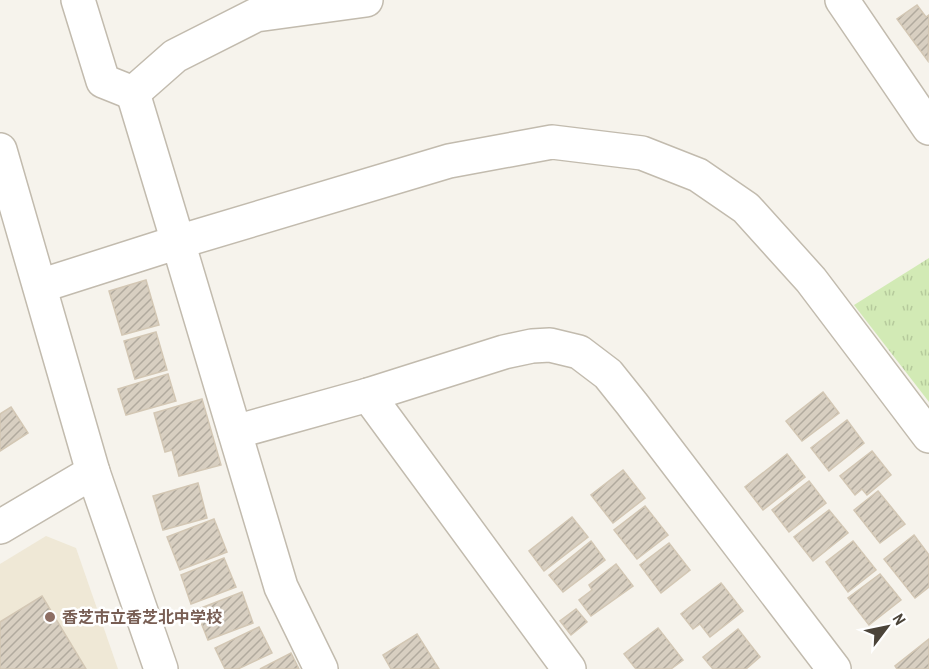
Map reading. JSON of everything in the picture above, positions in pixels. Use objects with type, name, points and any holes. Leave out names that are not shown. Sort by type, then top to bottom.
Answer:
[{"type":"street","points":[[78,0],[103,81],[133,93]]},
{"type":"street","points":[[133,93],[175,56],[256,15],[366,0]]},
{"type":"street","points":[[842,0],[929,128]]},
{"type":"street","points":[[133,93],[281,587],[321,669]]},
{"type":"street","points":[[40,286],[449,161],[552,142],[642,153],[698,175],[746,208],[811,280],[929,436]]},
{"type":"street","points":[[0,150],[93,471],[161,669]]},
{"type":"street","points":[[235,432],[504,352],[549,345],[579,352],[608,374],[834,669]]},
{"type":"street","points":[[368,394],[569,669]]},
{"type":"street","points":[[0,527],[93,471]]},
{"type":"shaded area","name":"香芝市立香芝北中学校","points":[[46,536],[76,548],[118,669],[0,669],[0,564]]},
{"type":"green space","points":[[929,258],[929,402],[854,305]]},
{"type":"building","points":[[917,5],[926,17],[929,15],[928,61],[897,19]]},
{"type":"building","points":[[146,280],[159,325],[122,335],[109,291]]},
{"type":"building","points":[[156,332],[167,370],[135,379],[124,341]]},
{"type":"building","points":[[168,374],[176,401],[126,415],[118,389]]},
{"type":"building","points":[[823,392],[839,413],[802,441],[786,421]]},
{"type":"building","points":[[202,399],[221,465],[179,476],[172,450],[165,452],[154,413]]},
{"type":"building","points":[[11,407],[28,433],[0,451],[0,414]]},
{"type":"building","points":[[847,420],[864,443],[829,471],[811,448]]},
{"type":"building","points":[[872,451],[891,475],[867,495],[862,489],[855,495],[840,476]]},
{"type":"building","points":[[787,454],[805,477],[763,510],[745,487]]},
{"type":"building","points":[[623,470],[645,498],[613,523],[591,495]]},
{"type":"building","points":[[809,481],[826,503],[789,532],[772,510]]},
{"type":"building","points":[[198,483],[207,518],[163,530],[153,496]]},
{"type":"building","points":[[878,491],[905,524],[880,543],[854,510]]},
{"type":"building","points":[[645,506],[668,535],[637,559],[614,530]]},
{"type":"building","points":[[829,510],[848,533],[813,561],[794,537]]},
{"type":"building","points":[[572,517],[588,537],[544,571],[529,551]]},
{"type":"building","points":[[214,519],[227,552],[180,570],[167,537]]},
{"type":"building","points":[[914,535],[929,555],[929,587],[915,598],[884,559]]},
{"type":"building","points":[[591,541],[605,560],[563,592],[549,575]]},
{"type":"building","points":[[853,541],[876,570],[848,592],[826,562]]},
{"type":"building","points":[[669,543],[690,570],[661,593],[640,565]]},
{"type":"building","points":[[224,558],[236,587],[191,604],[181,575]]},
{"type":"building","points":[[616,564],[633,586],[591,616],[579,600],[592,590],[589,585]]},
{"type":"building","points":[[880,574],[901,600],[869,625],[848,598]]},
{"type":"building","points":[[721,583],[743,611],[710,637],[700,624],[693,629],[681,614]]},
{"type":"building","points":[[242,592],[253,623],[208,640],[196,610]]},
{"type":"building","points":[[42,596],[86,669],[0,669],[0,622]]},
{"type":"building","points":[[576,609],[587,622],[571,635],[560,621]]},
{"type":"building","points":[[259,627],[272,653],[238,669],[225,669],[215,648]]},
{"type":"building","points":[[658,628],[683,660],[671,669],[636,669],[624,654]]},
{"type":"building","points":[[738,629],[760,657],[746,669],[713,669],[703,657]]},
{"type":"building","points":[[417,634],[439,669],[391,669],[383,655]]},
{"type":"building","points":[[929,639],[929,669],[897,669],[895,666]]},
{"type":"building","points":[[291,653],[299,669],[260,669]]},
{"type":"place","name":"香芝市立香芝北中学校","points":[[50,617]]}]
